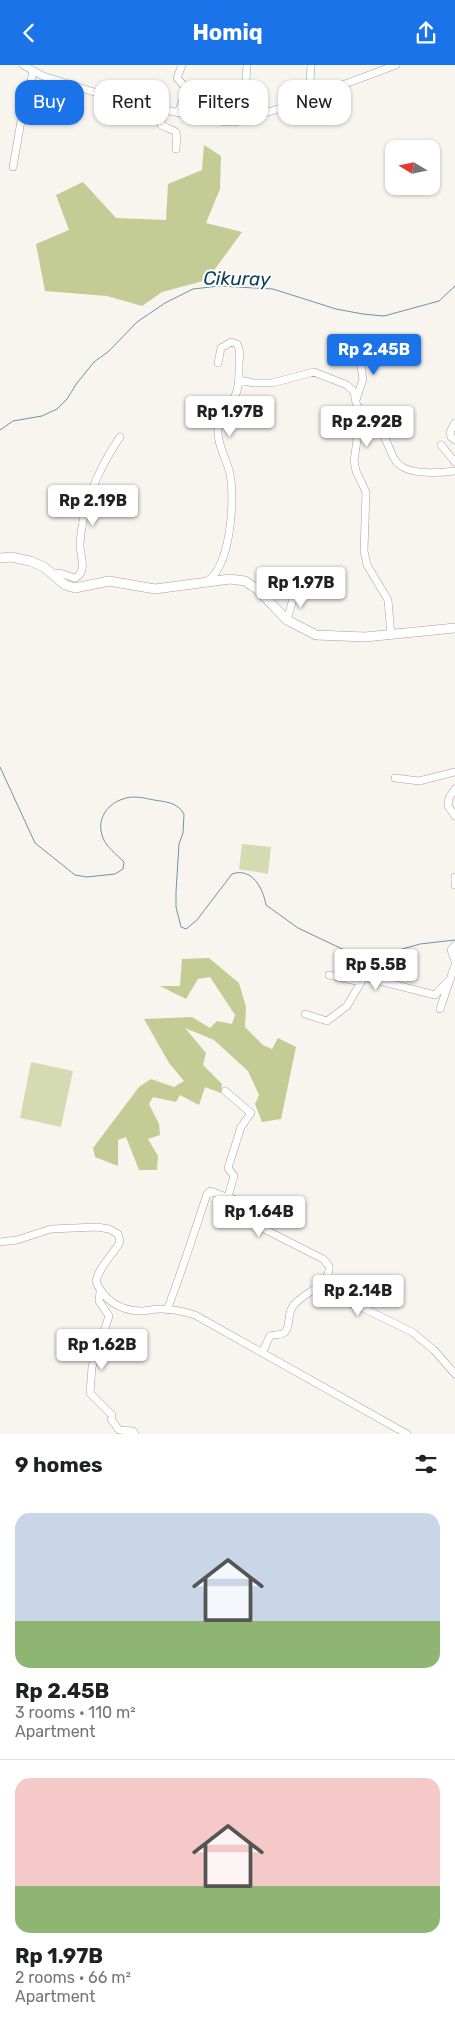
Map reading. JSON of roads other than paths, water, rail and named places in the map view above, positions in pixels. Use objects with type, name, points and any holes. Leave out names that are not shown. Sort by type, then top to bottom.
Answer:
[{"type":"main road","points":[[0,559],[11,557],[30,561],[55,574],[65,585],[75,588],[109,581],[155,589],[230,579],[248,582],[287,620],[316,635],[365,637],[455,628]]},
{"type":"street","points":[[22,65],[33,69],[43,76],[94,92]]},
{"type":"street","points":[[169,112],[178,113],[187,89],[177,78],[182,65]]},
{"type":"street","points":[[246,80],[247,65]]},
{"type":"street","points":[[310,80],[311,65]]},
{"type":"street","points":[[351,82],[394,65]]},
{"type":"street","points":[[13,167],[33,69]]},
{"type":"street","points":[[161,125],[177,132],[176,149]]},
{"type":"street","points":[[203,583],[215,575],[227,543],[232,521],[230,476],[220,443],[218,428],[220,420],[236,395],[239,380],[240,351],[237,344],[231,343],[221,348],[218,363]]},
{"type":"street","points":[[356,401],[363,379],[358,347]]},
{"type":"street","points":[[239,380],[254,383],[272,383],[314,372],[351,387],[360,409],[380,427],[395,459],[401,467],[431,473],[455,471]]},
{"type":"street","points":[[360,409],[354,461],[356,471],[366,492],[364,551],[367,565],[388,600],[391,635]]},
{"type":"street","points":[[455,423],[450,435],[455,440]]},
{"type":"street","points":[[55,574],[60,573],[75,578],[82,571],[80,545],[82,523],[89,499],[105,462],[120,437]]},
{"type":"street","points":[[441,445],[455,462]]},
{"type":"street","points":[[287,620],[295,592]]},
{"type":"street","points":[[396,778],[419,781],[455,772]]},
{"type":"street","points":[[455,789],[449,798],[448,806],[455,816]]},
{"type":"street","points":[[455,877],[455,885]]},
{"type":"street","points":[[440,1009],[455,963],[451,950],[455,945]]},
{"type":"street","points":[[329,975],[361,981]]},
{"type":"street","points":[[305,1015],[327,1021],[347,1006],[361,981],[366,977],[435,995],[451,978]]},
{"type":"street","points":[[225,1091],[251,1113],[241,1127],[228,1168],[234,1176],[229,1198]]},
{"type":"street","points":[[167,1310],[185,1263],[194,1229],[208,1191],[257,1209],[254,1222],[256,1225],[326,1262],[329,1266],[328,1275],[317,1287],[294,1304],[286,1331],[283,1334],[270,1336],[262,1353]]},
{"type":"street","points":[[0,1242],[17,1240],[51,1229],[97,1227],[109,1229],[118,1234],[120,1242],[115,1251],[103,1263],[96,1281],[100,1292],[99,1301],[109,1316],[92,1367],[90,1393],[112,1415],[111,1420],[119,1430],[133,1431],[135,1434]]},
{"type":"street","points":[[317,1287],[327,1297],[360,1306],[412,1332],[434,1350],[455,1374]]},
{"type":"street","points":[[100,1292],[123,1309],[140,1311],[167,1310],[194,1315],[407,1434]]},
{"type":"waterway","name":"Cikuray","points":[[0,430],[13,421],[42,416],[57,409],[67,399],[94,362],[109,351],[137,322],[165,303],[193,289],[219,286],[273,289],[336,309],[384,316],[439,301],[455,286]]},
{"type":"waterway","points":[[0,767],[35,843],[75,875],[87,877],[115,874],[123,869],[124,862],[105,842],[101,829],[102,818],[112,804],[123,799],[135,797],[167,802],[178,807],[184,814],[183,833],[179,844],[176,907],[181,927],[186,929],[197,920],[232,874],[239,873],[251,876],[259,886],[266,905],[298,928],[355,955],[370,958],[420,944],[455,940]]}]
